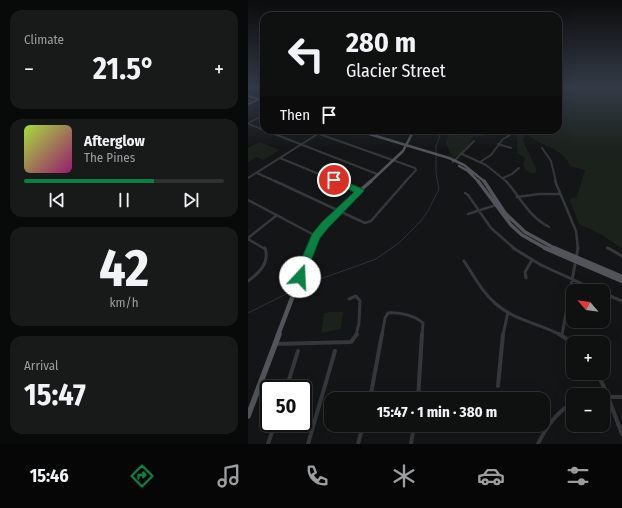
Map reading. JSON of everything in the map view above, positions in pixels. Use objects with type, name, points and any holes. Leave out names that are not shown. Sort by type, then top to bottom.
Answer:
[{"type":"main road","points":[[368,134],[454,162],[468,171],[480,182],[512,226],[527,238],[543,248],[622,277]]},
{"type":"main road","points":[[248,416],[298,280],[316,236],[339,211],[400,154],[412,134]]},
{"type":"main road","points":[[577,260],[622,281]]},
{"type":"street","points":[[248,123],[260,117]]},
{"type":"street","points":[[248,123],[260,128]]},
{"type":"street","points":[[274,134],[378,174]]},
{"type":"street","points":[[248,178],[257,172],[318,134],[416,168],[369,222],[365,223],[257,172]]},
{"type":"street","points":[[480,162],[491,155],[498,144],[510,135]]},
{"type":"street","points":[[454,162],[474,141]]},
{"type":"street","points":[[498,144],[511,148]]},
{"type":"street","points":[[542,148],[551,161],[555,181],[577,235],[579,248],[562,335]]},
{"type":"street","points":[[462,154],[480,162],[503,178],[527,211],[540,223],[549,227]]},
{"type":"street","points":[[280,158],[360,191]]},
{"type":"street","points":[[503,178],[512,174],[519,168]]},
{"type":"street","points":[[465,193],[496,234],[512,247],[532,260],[582,284]]},
{"type":"street","points":[[517,197],[539,194],[560,194]]},
{"type":"street","points":[[248,200],[316,236]]},
{"type":"street","points":[[468,214],[478,209],[496,204]]},
{"type":"street","points":[[248,281],[262,268],[267,256],[264,248],[248,239],[277,215]]},
{"type":"street","points":[[607,248],[622,256]]},
{"type":"street","points":[[526,278],[525,272],[532,260]]},
{"type":"street","points":[[464,261],[487,296],[497,305],[508,312],[566,338]]},
{"type":"street","points":[[275,344],[351,342],[355,339],[357,333],[360,301],[356,296],[349,299]]},
{"type":"street","points":[[610,296],[622,301]]},
{"type":"street","points":[[371,392],[385,318],[388,313],[392,312],[419,319],[422,322],[418,392]]},
{"type":"street","points":[[498,386],[503,332],[508,312]]},
{"type":"street","points":[[289,380],[298,351]]},
{"type":"street","points":[[308,444],[335,351]]},
{"type":"street","points":[[610,397],[622,397]]},
{"type":"street","points":[[538,444],[550,423],[558,413],[566,408]]},
{"type":"street","points":[[610,408],[622,434]]},
{"type":"street","points":[[268,444],[272,432]]},
{"type":"street","points":[[358,444],[361,432]]},
{"type":"street","points":[[411,444],[413,432]]},
{"type":"shaded area","points":[[562,108],[622,108],[622,249],[602,235],[579,224],[570,201],[571,198],[577,197],[585,170],[570,166],[559,152],[525,135],[523,141],[536,168],[536,173],[530,172],[523,165],[525,158],[517,153],[518,147],[516,135],[562,134]]},
{"type":"shaded area","points":[[449,134],[491,134],[476,137],[474,135],[462,152],[452,158],[446,143]]},
{"type":"shaded area","points":[[259,142],[280,150],[263,160],[256,157],[248,162],[248,148]]},
{"type":"shaded area","points":[[343,312],[341,329],[321,333],[324,313]]},
{"type":"waterway","points":[[298,287],[376,259],[400,242],[420,222],[428,211],[439,189],[436,173],[436,146],[440,134]]},
{"type":"waterway","points":[[248,313],[294,290]]},
{"type":"route","points":[[300,277],[311,246],[320,230],[360,191],[334,180]]}]
